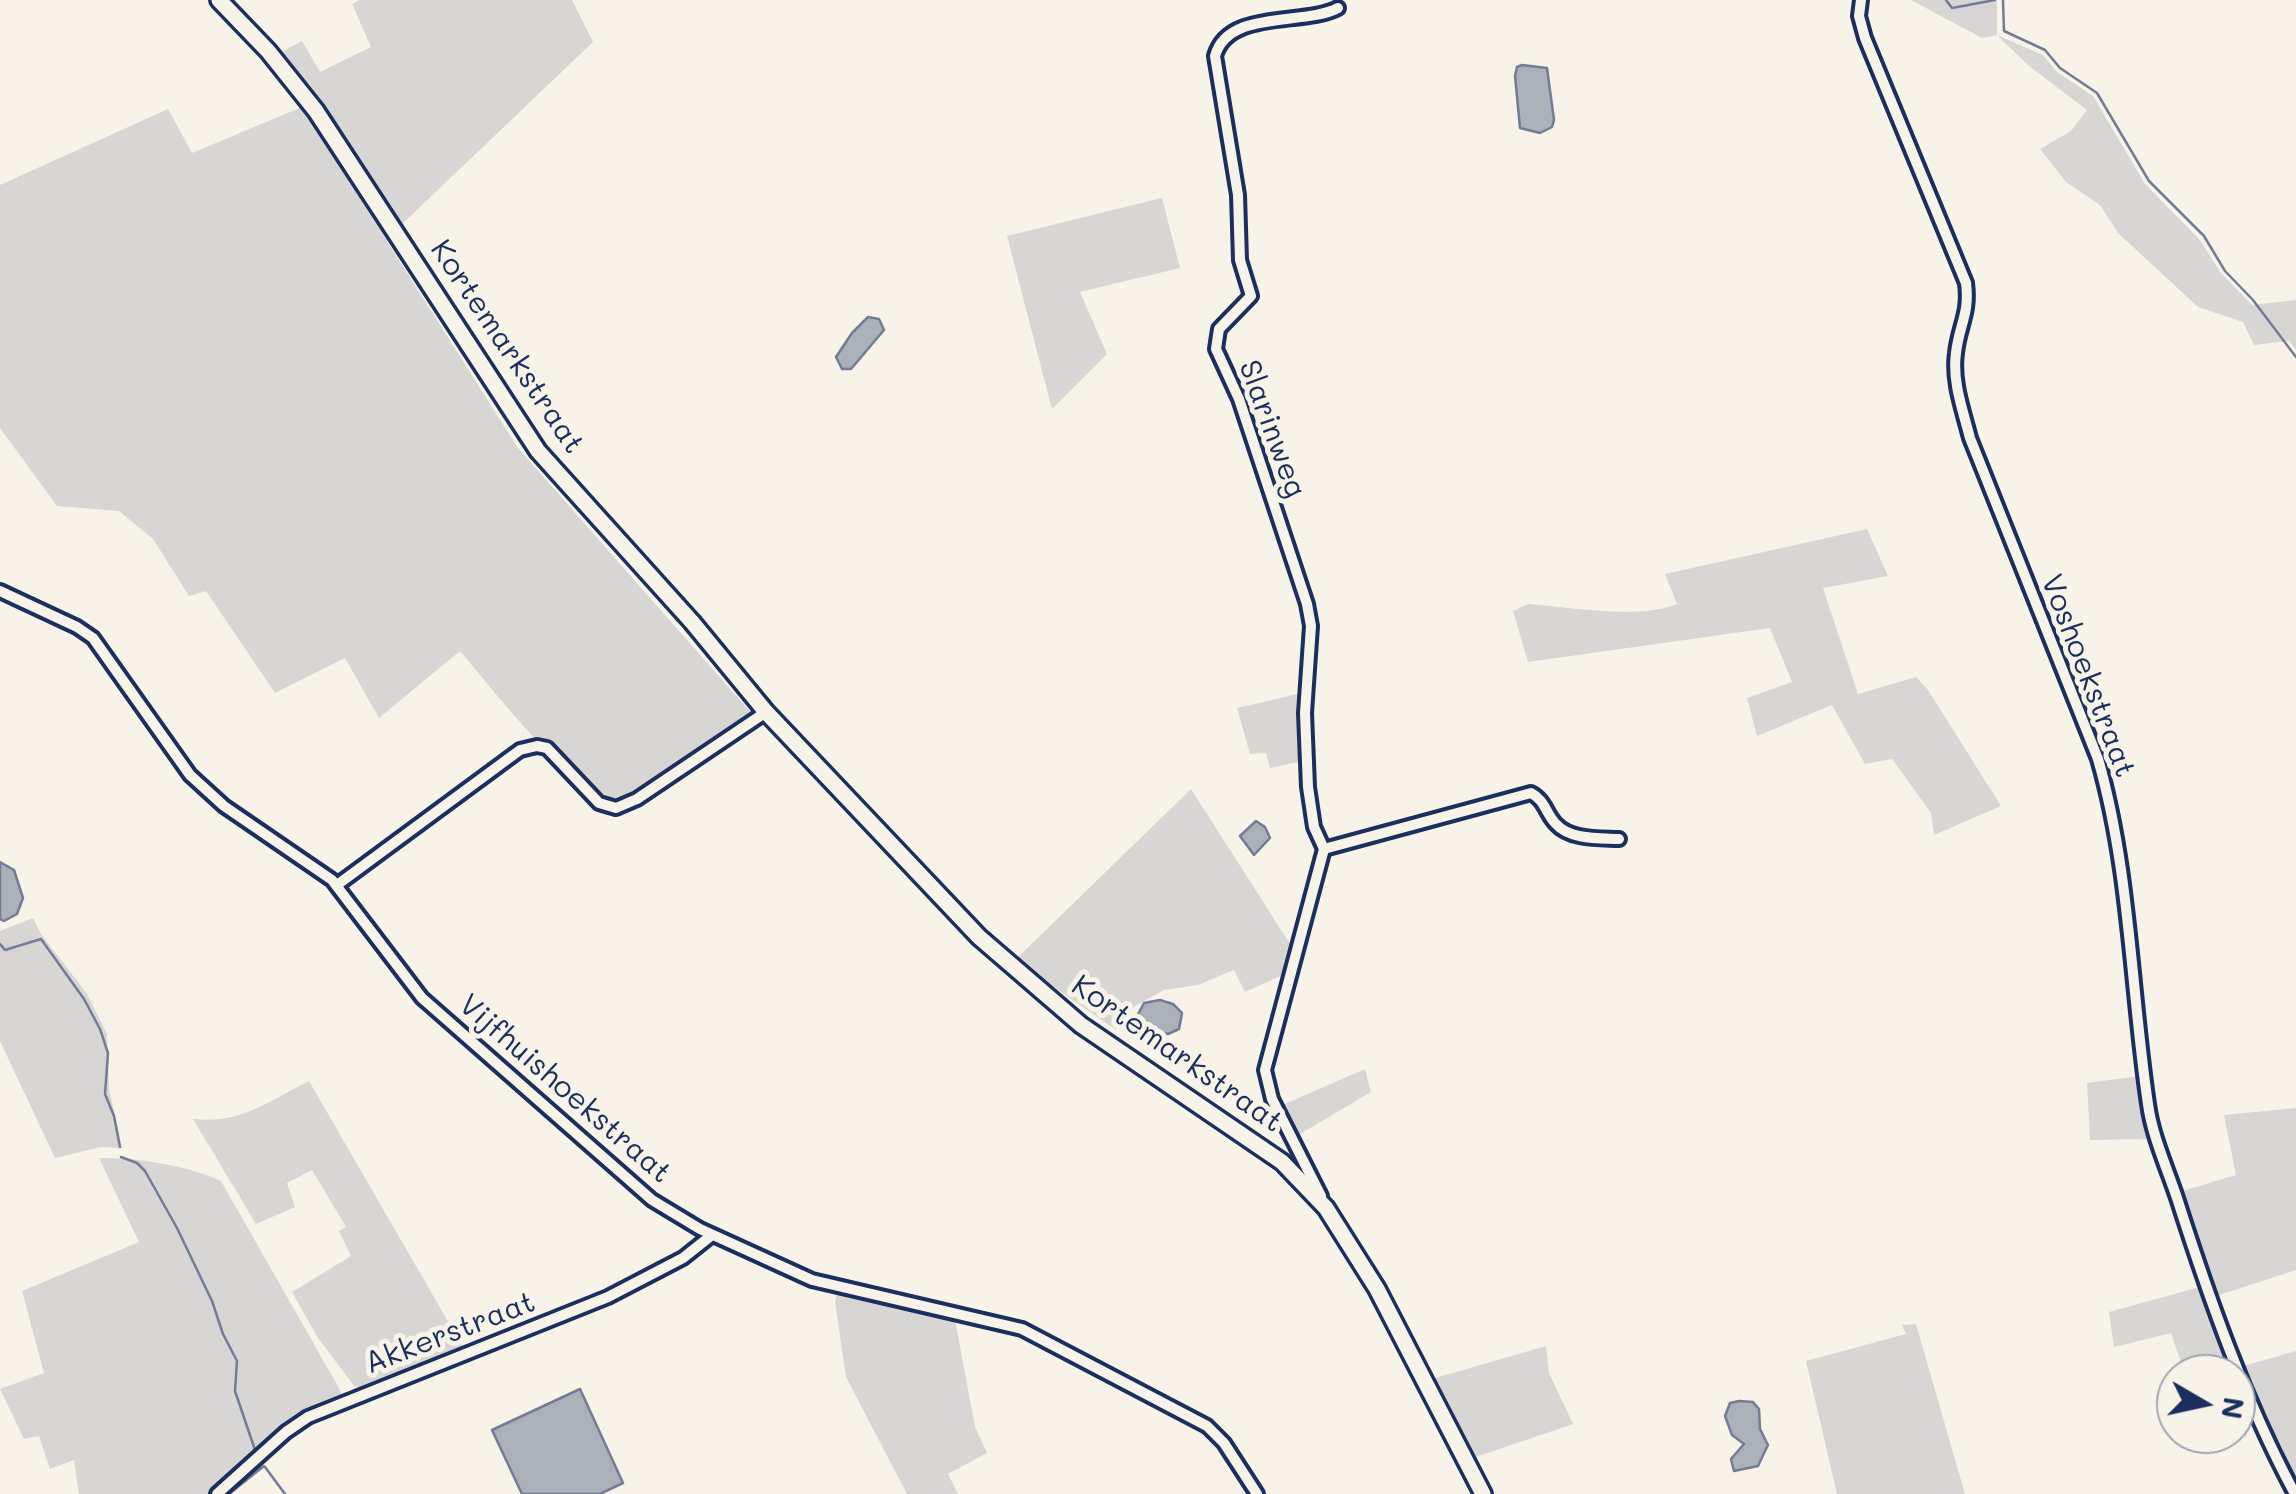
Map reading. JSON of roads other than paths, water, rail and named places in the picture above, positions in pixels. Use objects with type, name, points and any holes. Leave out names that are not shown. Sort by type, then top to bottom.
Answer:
[{"type":"street","name":"Kortemarkstraat","points":[[218,0],[268,51],[316,111],[538,451],[692,622],[766,712],[979,937],[1081,1025],[1282,1162],[1326,1208],[1377,1289],[1483,1494]]},
{"type":"street","name":"Voshoekstraat","points":[[1861,0],[1865,38],[1966,283],[1968,305],[1956,352],[1956,384],[1970,438],[2108,792],[2148,1109],[2200,1269],[2295,1494]]},
{"type":"street","name":"Slarinweg","points":[[1324,849],[1314,827],[1308,787],[1305,713],[1311,626],[1307,604],[1250,431],[1215,342],[1219,330],[1250,296],[1240,260],[1238,194],[1215,56],[1219,45],[1237,30],[1338,8]]},
{"type":"street","name":"Vijfhuishoekstraat","points":[[0,591],[77,626],[93,638],[190,774],[224,806],[337,885],[409,983],[633,1186],[712,1235],[812,1280],[1032,1333],[1207,1426],[1224,1443],[1257,1494]]},
{"type":"street","points":[[337,885],[520,750],[547,748],[599,803],[616,808],[637,799],[766,712]]},
{"type":"street","points":[[1326,1208],[1272,1100],[1264,1070],[1324,849],[1531,793],[1540,798],[1557,826],[1570,833],[1619,839]]},
{"type":"street","name":"Akkerstraat","points":[[217,1494],[308,1417],[608,1297],[683,1258],[712,1235]]},
{"type":"waterway","points":[[1946,0],[1952,8],[1995,0]]},
{"type":"waterway","points":[[2003,0],[2004,31],[2045,50],[2060,68],[2097,93],[2149,181],[2204,236],[2225,271],[2253,300],[2296,357]]},
{"type":"waterway","points":[[0,944],[5,950],[41,939],[84,999],[108,1053],[105,1094],[120,1147]]},
{"type":"waterway","points":[[121,1157],[145,1171],[212,1301],[237,1361],[235,1391],[255,1450]]},
{"type":"waterway","points":[[229,1494],[264,1466]]},
{"type":"waterway","points":[[265,1467],[285,1494]]}]
